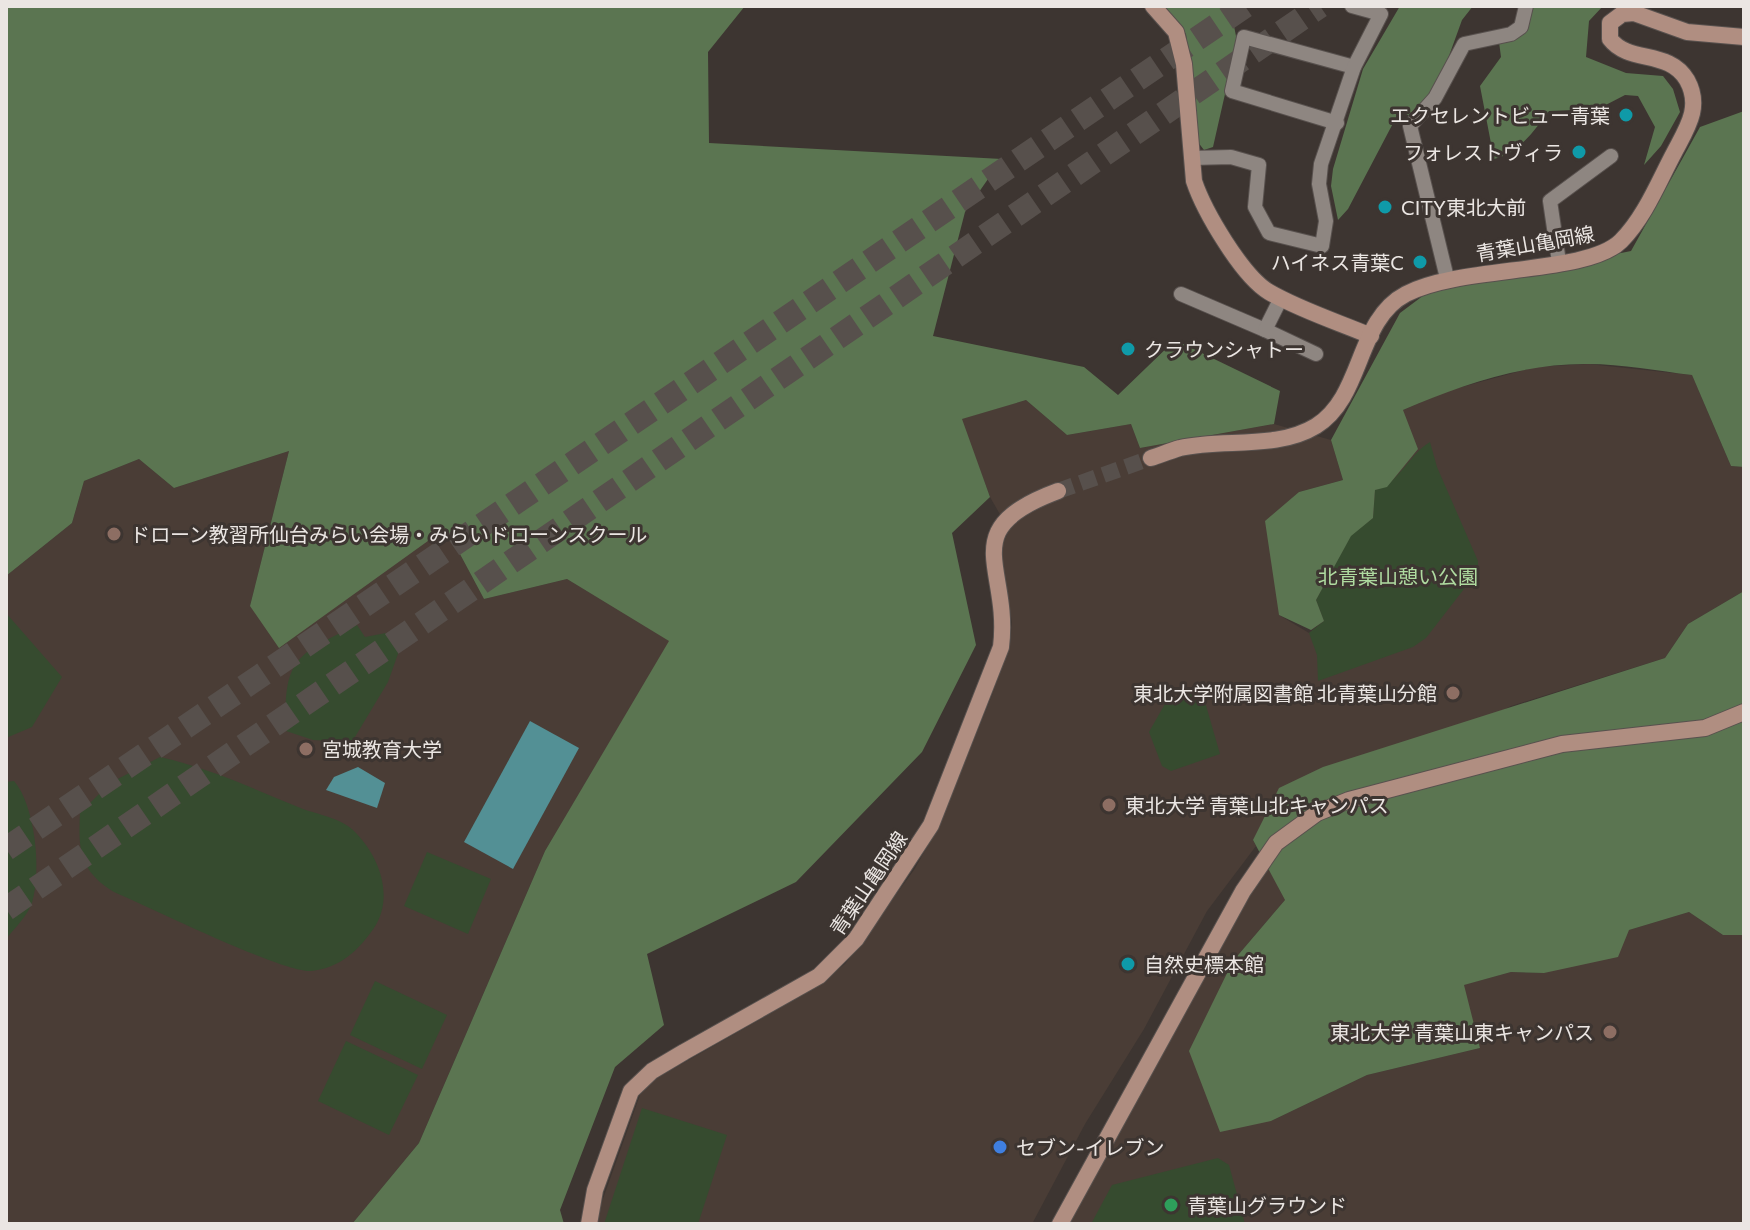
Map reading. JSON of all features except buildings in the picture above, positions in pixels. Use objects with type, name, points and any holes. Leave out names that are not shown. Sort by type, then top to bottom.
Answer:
[{"type":"street","points":[[1153,6],[1176,32],[1184,64],[1192,158],[1200,199],[1251,278],[1281,298],[1371,336]]},
{"type":"street","points":[[1192,158],[1231,157],[1259,165],[1255,207],[1269,233],[1322,246],[1326,221],[1319,177],[1354,67],[1381,14],[1352,6]]},
{"type":"street","points":[[1447,278],[1410,126],[1435,98],[1464,44],[1511,34],[1521,27],[1526,6]]},
{"type":"street","name":"青葉山亀岡線","points":[[1151,458],[1180,448],[1289,437],[1317,426],[1344,396],[1383,314],[1398,298],[1447,278],[1559,262],[1602,253],[1620,242],[1637,222],[1693,117],[1692,93],[1679,70],[1670,62],[1615,45],[1608,34],[1610,23],[1622,14],[1634,13],[1687,32],[1744,37]]},
{"type":"street","points":[[1337,123],[1232,91],[1244,37],[1354,67]]},
{"type":"street","points":[[1559,262],[1550,201],[1611,156]]},
{"type":"street","points":[[1181,294],[1316,354]]},
{"type":"street","points":[[1265,330],[1281,298]]},
{"type":"street","name":"青葉山亀岡線","points":[[589,1224],[595,1190],[631,1091],[663,1064],[797,990],[839,960],[902,871],[931,825],[1001,647],[1004,628],[993,553],[996,536],[1004,521],[1019,507],[1058,491]]},
{"type":"street","points":[[1060,1224],[1237,900],[1259,865],[1296,827],[1349,800],[1547,748],[1705,728],[1744,712]]},
{"type":"shaded area","name":"東北大学 青葉山北キャンパス","points":[[1588,364],[1692,375],[1731,466],[1744,467],[1744,591],[1688,624],[1665,658],[1511,706],[1253,840],[1256,846],[1207,911],[1144,1029],[1085,1124],[1032,1224],[594,1224],[640,1095],[657,1078],[803,995],[845,964],[914,870],[941,822],[992,695],[1010,644],[1012,623],[1000,551],[1009,530],[990,497],[961,419],[1026,400],[1067,435],[1131,424],[1140,448],[1274,424],[1331,440],[1343,480],[1299,492],[1279,615],[1309,633],[1324,621],[1316,600],[1351,535],[1373,518],[1375,490],[1403,410],[1447,391],[1535,367]]},
{"type":"shaded area","name":"宮城教育大学","points":[[289,451],[250,606],[446,528],[484,599],[567,579],[670,641],[545,851],[419,1143],[352,1224],[6,1224],[6,576],[72,523],[84,481],[139,459],[174,488]]},
{"type":"shaded area","name":"東北大学 青葉山東キャンパス","points":[[1267,865],[1285,900],[1233,961],[1271,1121],[1367,1075],[1480,1048],[1463,985],[1511,972],[1544,973],[1629,930],[1689,912],[1723,935],[1744,935],[1744,1224],[1069,1224]]},
{"type":"green space","points":[[6,6],[745,6],[708,52],[709,143],[1002,159],[965,212],[933,336],[1084,367],[1118,395],[1175,340],[1280,391],[1274,424],[1140,448],[1131,424],[1067,435],[1026,400],[962,419],[990,497],[952,533],[976,645],[922,752],[796,882],[647,954],[664,1025],[615,1067],[560,1210],[564,1224],[352,1224],[419,1143],[545,851],[669,641],[567,579],[484,599],[446,528],[279,648],[250,606],[289,451],[174,488],[139,459],[84,481],[72,523],[6,576]]},
{"type":"green space","points":[[1163,6],[1230,6],[1237,41],[1213,147],[1204,150],[1197,141],[1186,34]]},
{"type":"green space","points":[[1400,6],[1473,6],[1462,20],[1437,89],[1411,117],[1400,110],[1348,209],[1338,220],[1331,186],[1333,169],[1363,69]]},
{"type":"green space","points":[[1529,6],[1603,6],[1589,21],[1586,57],[1626,73],[1663,76],[1673,89],[1680,112],[1661,146],[1644,165],[1655,127],[1638,96],[1625,95],[1598,109],[1549,111],[1518,146],[1494,159],[1480,86],[1501,57],[1499,42],[1523,34]]},
{"type":"green space","points":[[1744,111],[1744,467],[1731,466],[1692,375],[1588,364],[1540,367],[1470,384],[1403,410],[1418,449],[1387,487],[1375,490],[1373,518],[1351,536],[1316,600],[1324,621],[1311,630],[1279,615],[1265,521],[1299,492],[1343,480],[1331,440],[1400,313],[1424,295],[1447,288],[1631,251],[1700,127]]},
{"type":"green space","name":"北青葉山憩い公園","points":[[1430,442],[1437,467],[1478,561],[1478,571],[1426,638],[1413,647],[1318,681],[1317,655],[1309,633],[1324,621],[1316,600],[1351,535],[1373,518],[1375,490],[1391,482]]},
{"type":"green space","points":[[1744,591],[1744,935],[1723,935],[1689,912],[1629,930],[1618,957],[1544,973],[1511,972],[1464,985],[1480,1048],[1367,1075],[1271,1121],[1220,1132],[1189,1051],[1233,961],[1285,900],[1253,840],[1279,788],[1323,767],[1665,658],[1688,624]]},
{"type":"green space","points":[[6,613],[62,677],[32,727],[6,738]]},
{"type":"green space","points":[[357,625],[365,637],[391,632],[399,651],[388,682],[352,742],[313,740],[286,731],[287,688],[298,662],[307,652]]},
{"type":"green space","points":[[1193,693],[1205,702],[1220,754],[1171,771],[1162,766],[1149,732],[1166,702]]},
{"type":"green space","points":[[160,757],[233,780],[336,820],[353,830],[377,864],[383,890],[380,916],[361,944],[331,966],[311,971],[296,969],[246,951],[114,892],[94,876],[81,849],[80,813],[110,783]]},
{"type":"green space","points":[[14,781],[32,822],[36,874],[30,908],[6,939],[6,782]]},
{"type":"green space","points":[[427,852],[491,879],[468,934],[404,906]]},
{"type":"green space","points":[[375,981],[447,1015],[422,1069],[350,1035]]},
{"type":"green space","points":[[346,1041],[418,1075],[389,1135],[318,1101]]},
{"type":"green space","points":[[642,1108],[727,1135],[698,1224],[604,1224]]},
{"type":"green space","name":"青葉山グラウンド","points":[[1218,1158],[1229,1165],[1245,1224],[1091,1224],[1112,1185]]},
{"type":"water","points":[[530,721],[579,748],[513,869],[464,842]]},
{"type":"water","points":[[358,767],[385,783],[377,808],[326,790],[334,777]]},
{"type":"tunnel","points":[[6,849],[1245,6]]},
{"type":"tunnel","points":[[6,909],[1320,6]]},
{"type":"tunnel","points":[[1058,491],[1151,458]]},
{"type":"place","name":"エクセレントビュー青葉","points":[[1626,115]]},
{"type":"place","name":"フォレストヴィラ","points":[[1579,152]]},
{"type":"place","name":"CITY東北大前","points":[[1385,207]]},
{"type":"place","name":"ハイネス青葉C","points":[[1420,262]]},
{"type":"place","name":"クラウンシャトー","points":[[1128,349]]},
{"type":"place","name":"ドローン教習所仙台みらい会場・みらいドローンスクール","points":[[114,534]]},
{"type":"place","name":"東北大学附属図書館 北青葉山分館","points":[[1453,693]]},
{"type":"place","name":"宮城教育大学","points":[[306,749]]},
{"type":"place","name":"東北大学 青葉山北キャンパス","points":[[1109,805]]},
{"type":"place","name":"自然史標本館","points":[[1128,964]]},
{"type":"place","name":"東北大学 青葉山東キャンパス","points":[[1610,1032]]},
{"type":"place","name":"セブン-イレブン","points":[[1000,1147]]},
{"type":"place","name":"青葉山グラウンド","points":[[1171,1205]]}]
